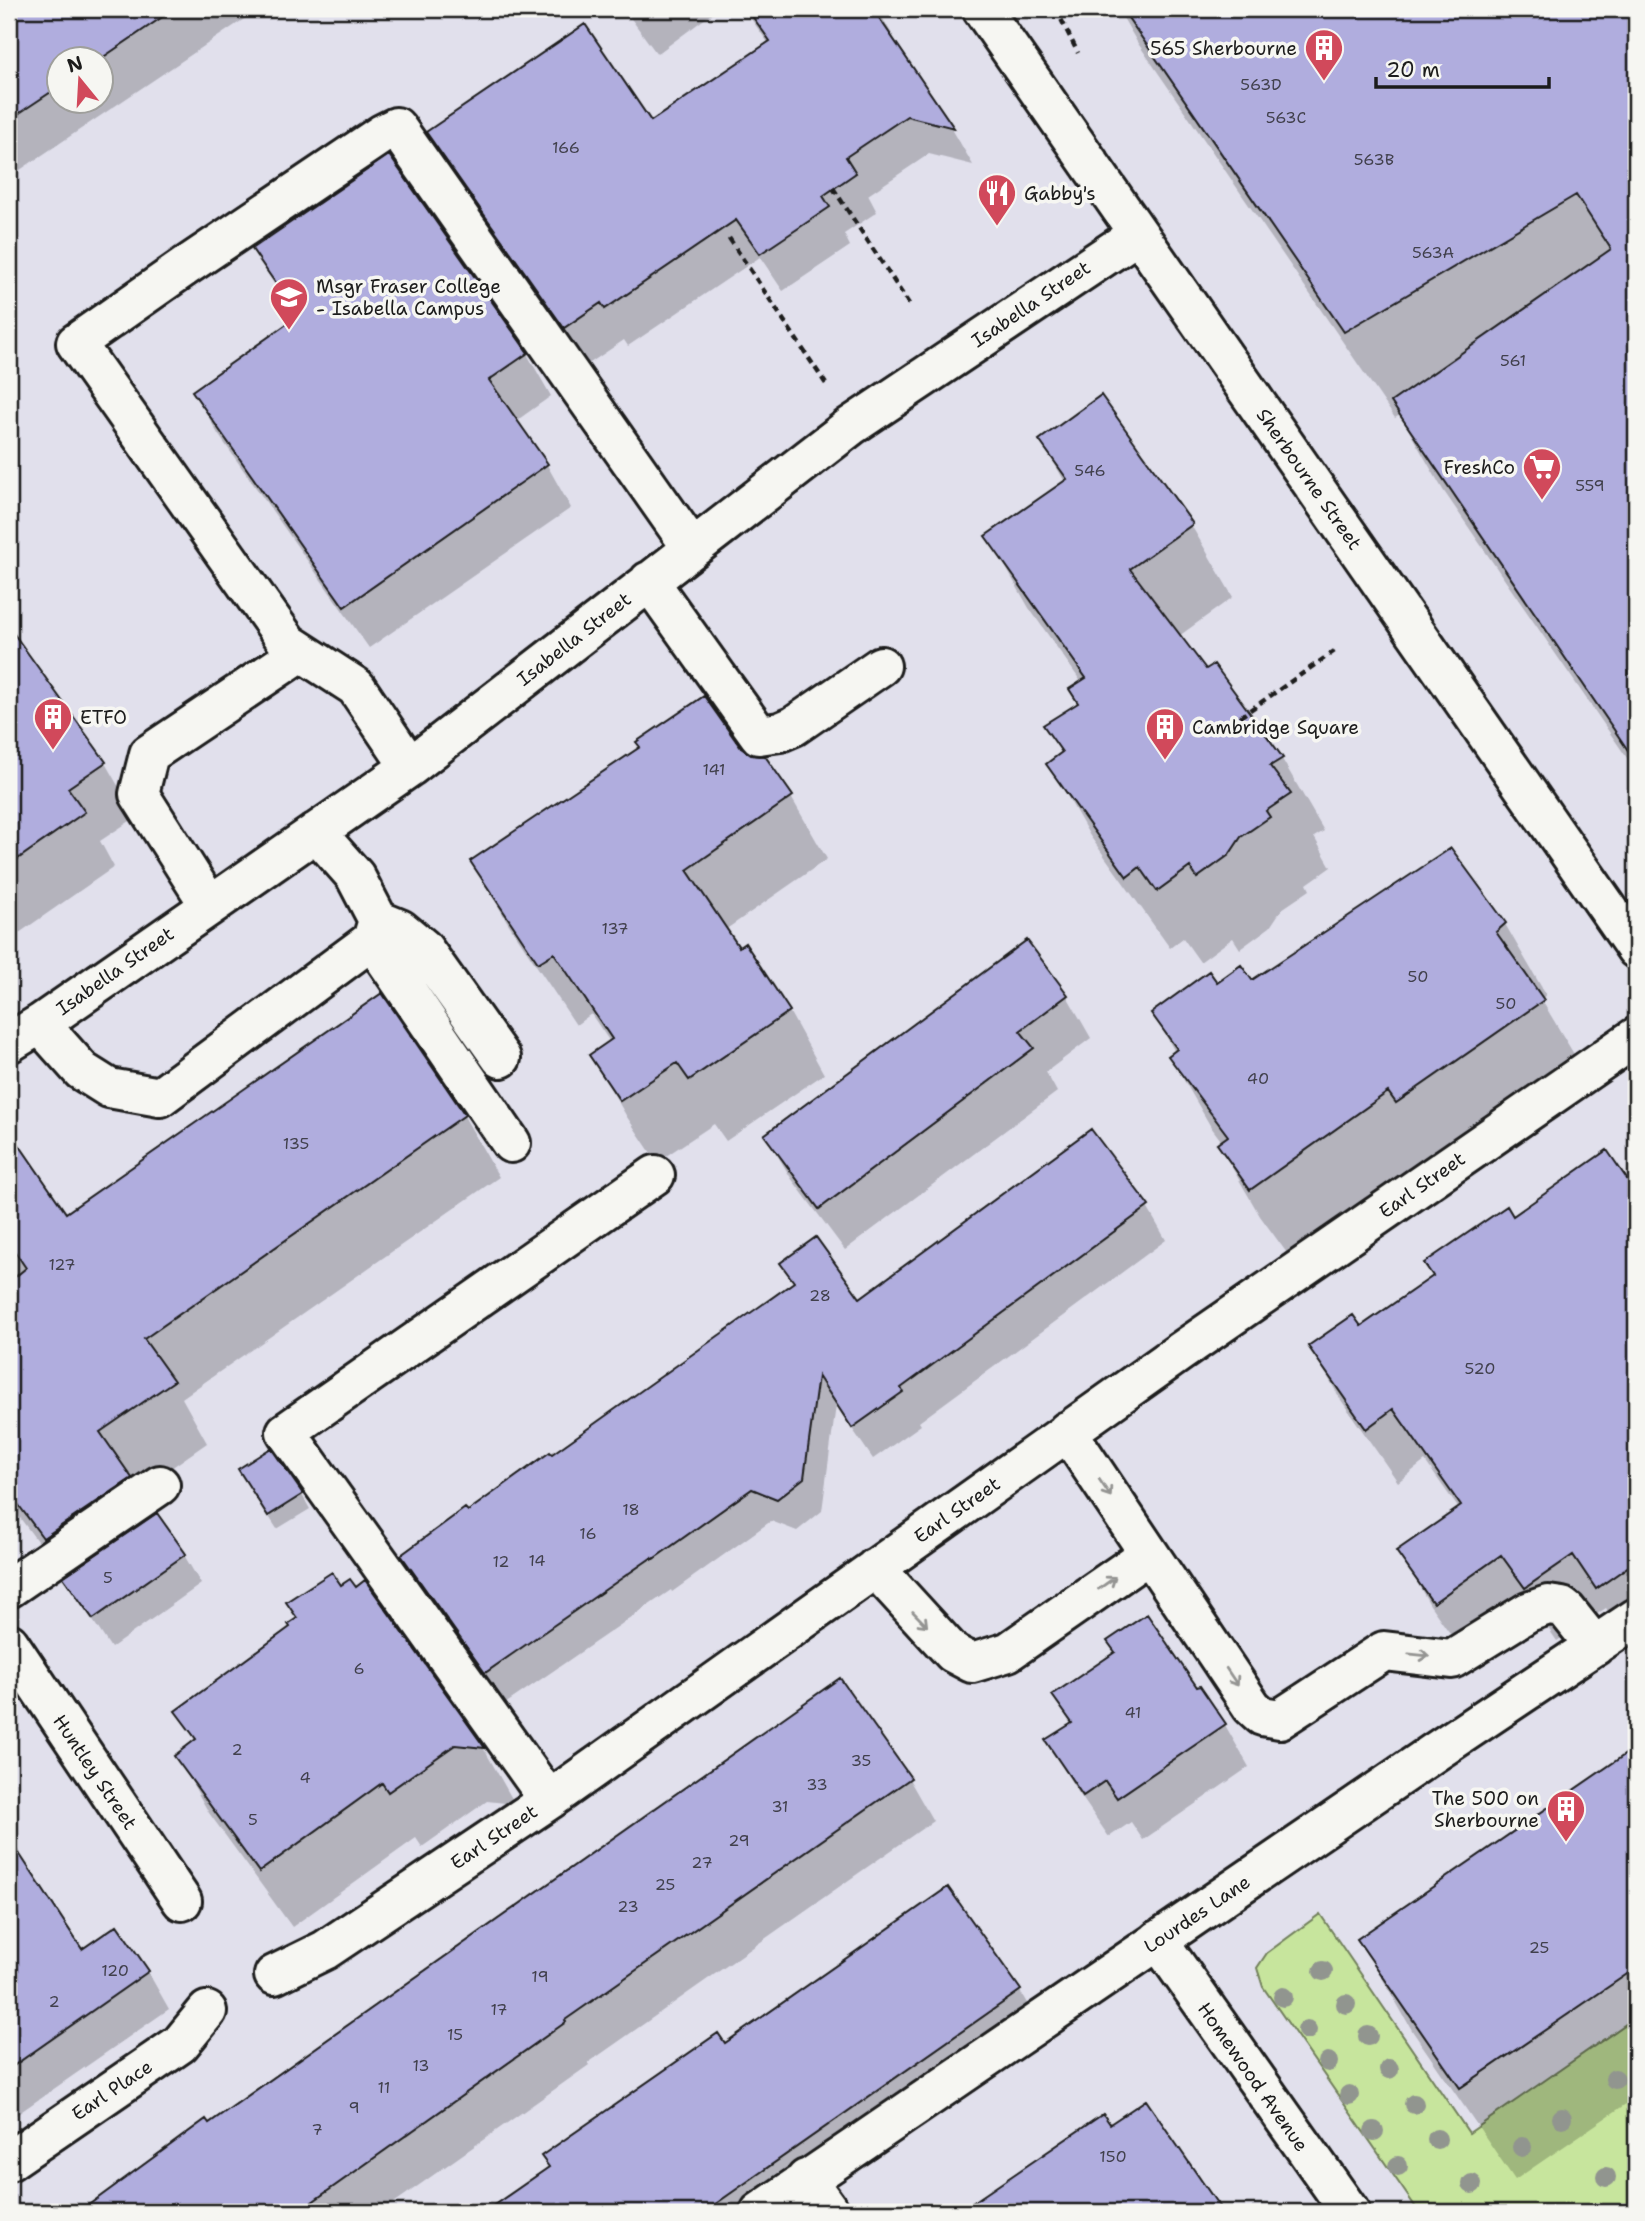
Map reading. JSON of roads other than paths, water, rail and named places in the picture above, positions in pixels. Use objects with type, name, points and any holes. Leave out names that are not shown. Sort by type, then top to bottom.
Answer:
[{"type":"street","name":"Sherbourne Street","points":[[982,9],[1636,949]]},
{"type":"street","points":[[410,767],[356,687],[288,643],[76,343],[186,265],[396,127],[692,548]]},
{"type":"street","name":"Isabella Street","points":[[24,1033],[410,767],[852,426],[1138,234]]},
{"type":"street","points":[[649,581],[760,735],[794,726],[881,666]]},
{"type":"street","points":[[210,905],[139,794],[149,754],[302,652]]},
{"type":"street","points":[[316,832],[355,876],[374,930],[510,1143]]},
{"type":"street","points":[[24,1033],[109,1088],[160,1097],[374,930],[400,929],[423,948],[501,1058]]},
{"type":"street","name":"Earl Street","points":[[274,1975],[325,1950],[549,1800],[1068,1431],[1636,1037]]},
{"type":"street","points":[[549,1800],[286,1432],[655,1175]]},
{"type":"street","points":[[1068,1431],[1252,1707],[1262,1716],[1280,1719],[1384,1651],[1451,1659],[1528,1612],[1548,1605],[1562,1607],[1567,1611],[1595,1646]]},
{"type":"street","points":[[9,1588],[160,1485]]},
{"type":"street","points":[[875,1568],[953,1653],[972,1663],[1008,1652],[1149,1554]]},
{"type":"street","name":"Lourdes Lane","points":[[760,2212],[1636,1618]]},
{"type":"street","name":"Huntley Street","points":[[9,1643],[182,1901]]},
{"type":"street","name":"Homewood Avenue","points":[[1158,1941],[1350,2212]]},
{"type":"street","name":"Earl Place","points":[[9,2161],[180,2044],[207,2011]]},
{"type":"street","points":[[806,2179],[830,2212]]},
{"type":"place","name":"565 Sherbourne","points":[[1324,82]]},
{"type":"place","name":"Gabby's","points":[[997,227]]},
{"type":"place","name":"Msgr Fraser College - Isabella Campus","points":[[289,331]]},
{"type":"place","name":"FreshCo","points":[[1542,501]]},
{"type":"place","name":"ETFO","points":[[53,751]]},
{"type":"place","name":"Cambridge Square","points":[[1165,761]]},
{"type":"place","name":"The 500 on Sherbourne","points":[[1566,1843]]}]
